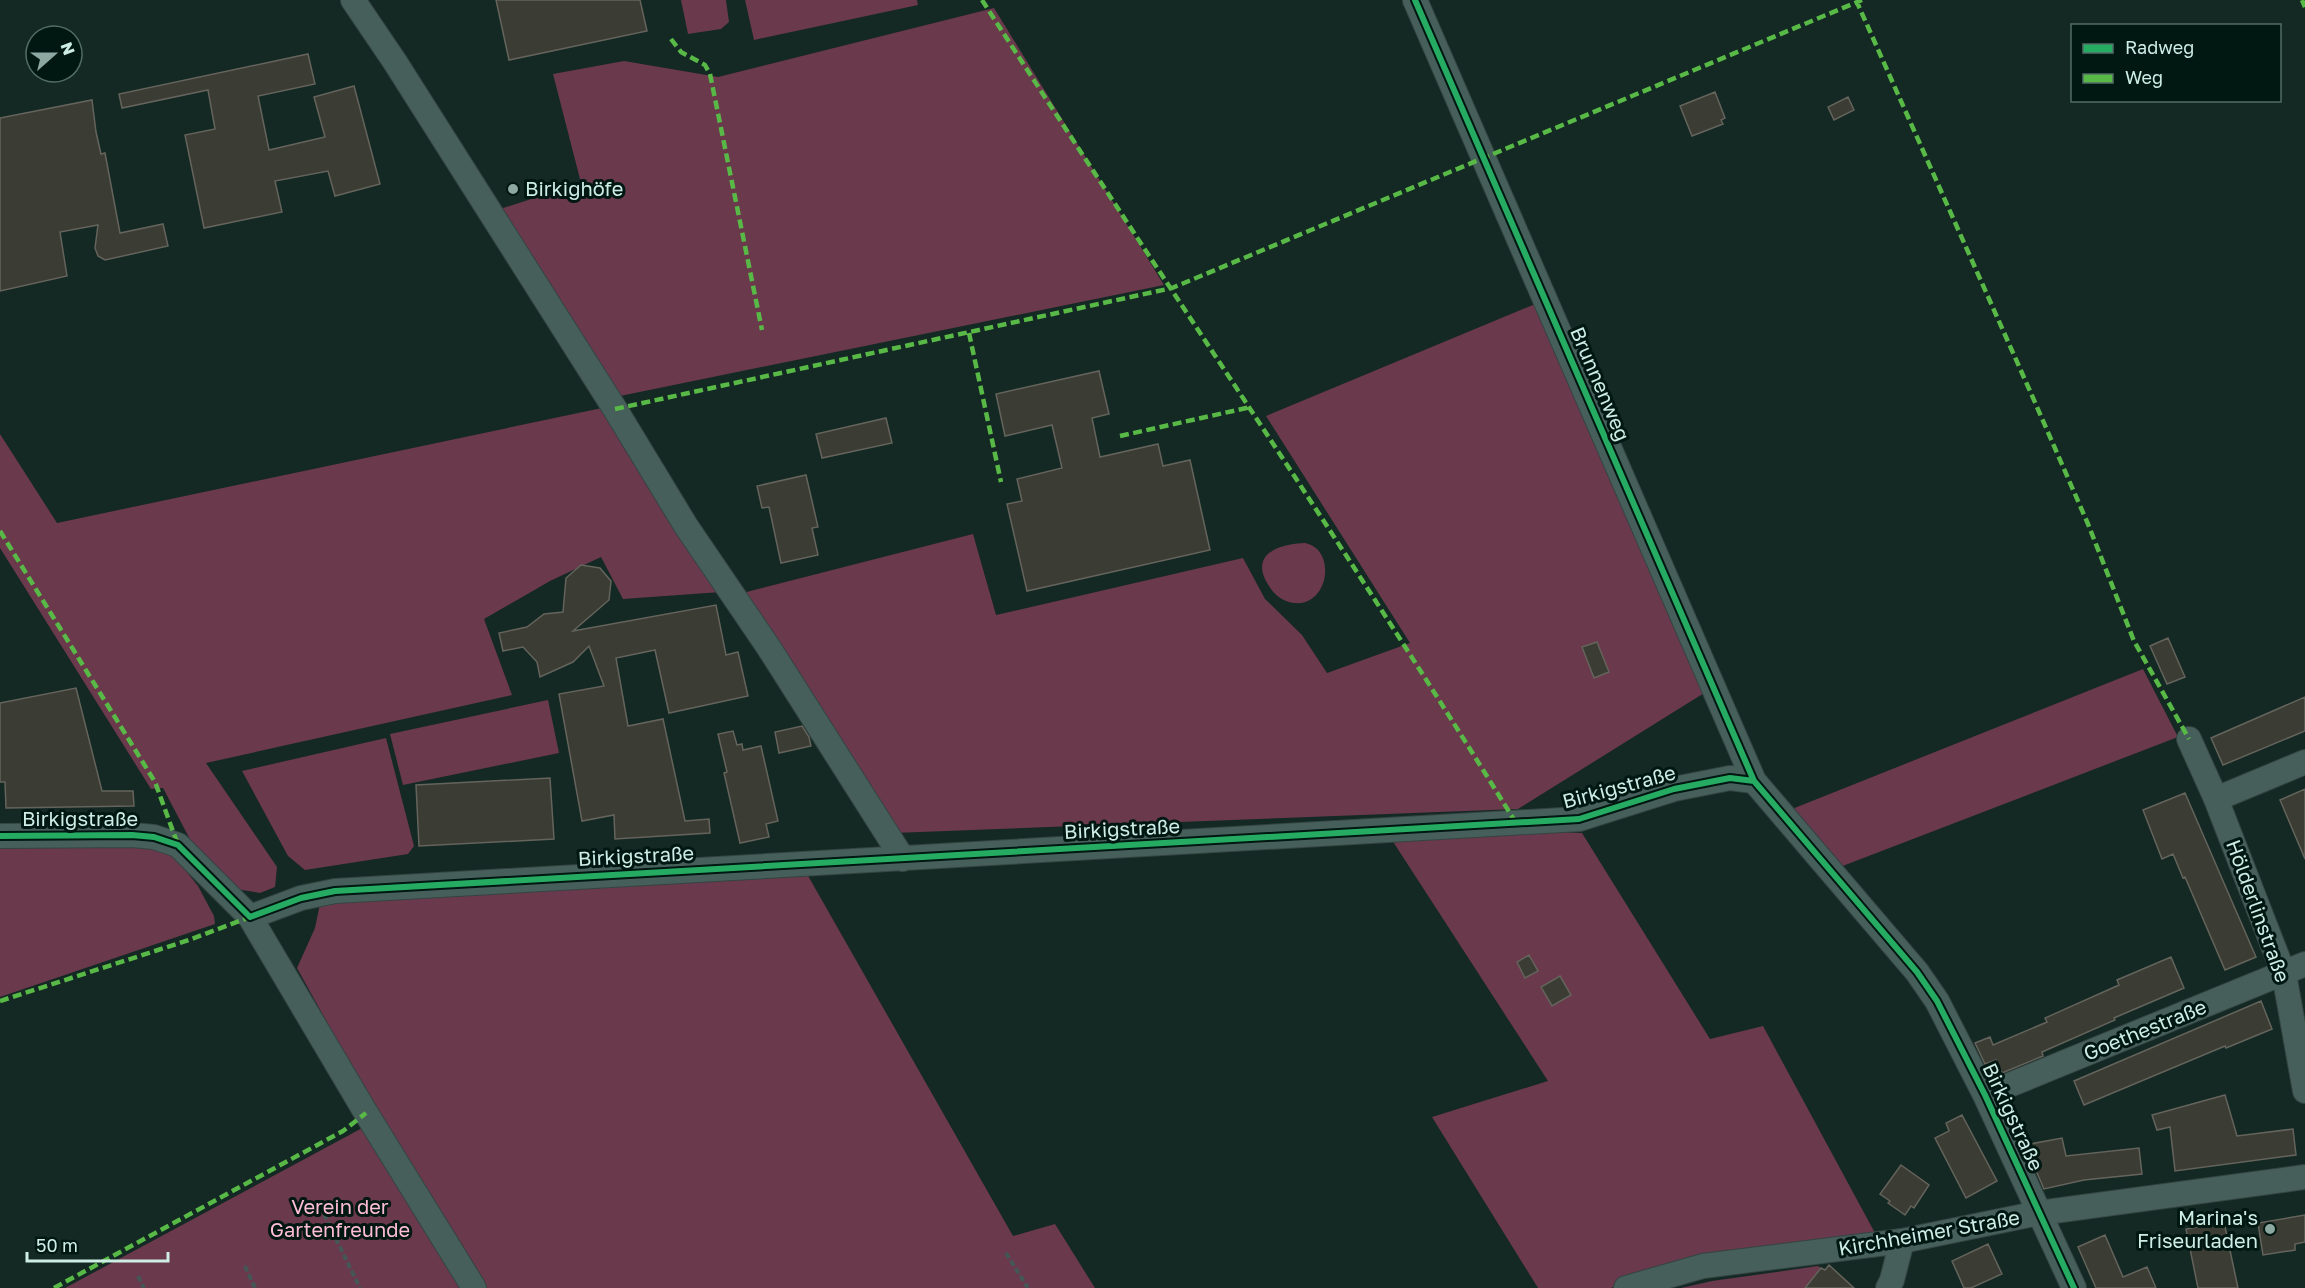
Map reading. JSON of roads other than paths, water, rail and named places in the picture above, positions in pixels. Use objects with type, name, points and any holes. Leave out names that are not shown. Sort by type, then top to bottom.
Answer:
[{"type":"street","points":[[353,0],[395,62],[578,350],[686,526],[769,648],[903,859]]},
{"type":"street","name":"Brunnenweg","points":[[1415,0],[1754,781]]},
{"type":"street","name":"Hölderlinstraße","points":[[2189,739],[2294,969],[2305,1091]]},
{"type":"street","points":[[2216,799],[2305,762]]},
{"type":"street","name":"Birkigstraße","points":[[0,836],[132,835],[154,837],[178,845],[250,917],[300,898],[335,891],[1579,819],[1674,789],[1730,778],[1754,781],[1917,972],[1937,1001],[1985,1095],[2074,1288]]},
{"type":"street","points":[[250,917],[366,1113],[474,1288]]},
{"type":"street","name":"Goethestraße","points":[[1985,1095],[2294,969]]},
{"type":"street","name":"Kirchheimer Straße","points":[[1626,1288],[1703,1266],[1902,1241],[2039,1213],[2305,1176]]},
{"type":"street","points":[[1888,1288],[1902,1241]]},
{"type":"place","name":"Birkighöfe","points":[[513,189]]},
{"type":"place","name":"Marina's Friseurladen","points":[[2270,1229]]},
{"type":"park label","name":"Verein der Gartenfreunde","points":[[340,1218]]}]
